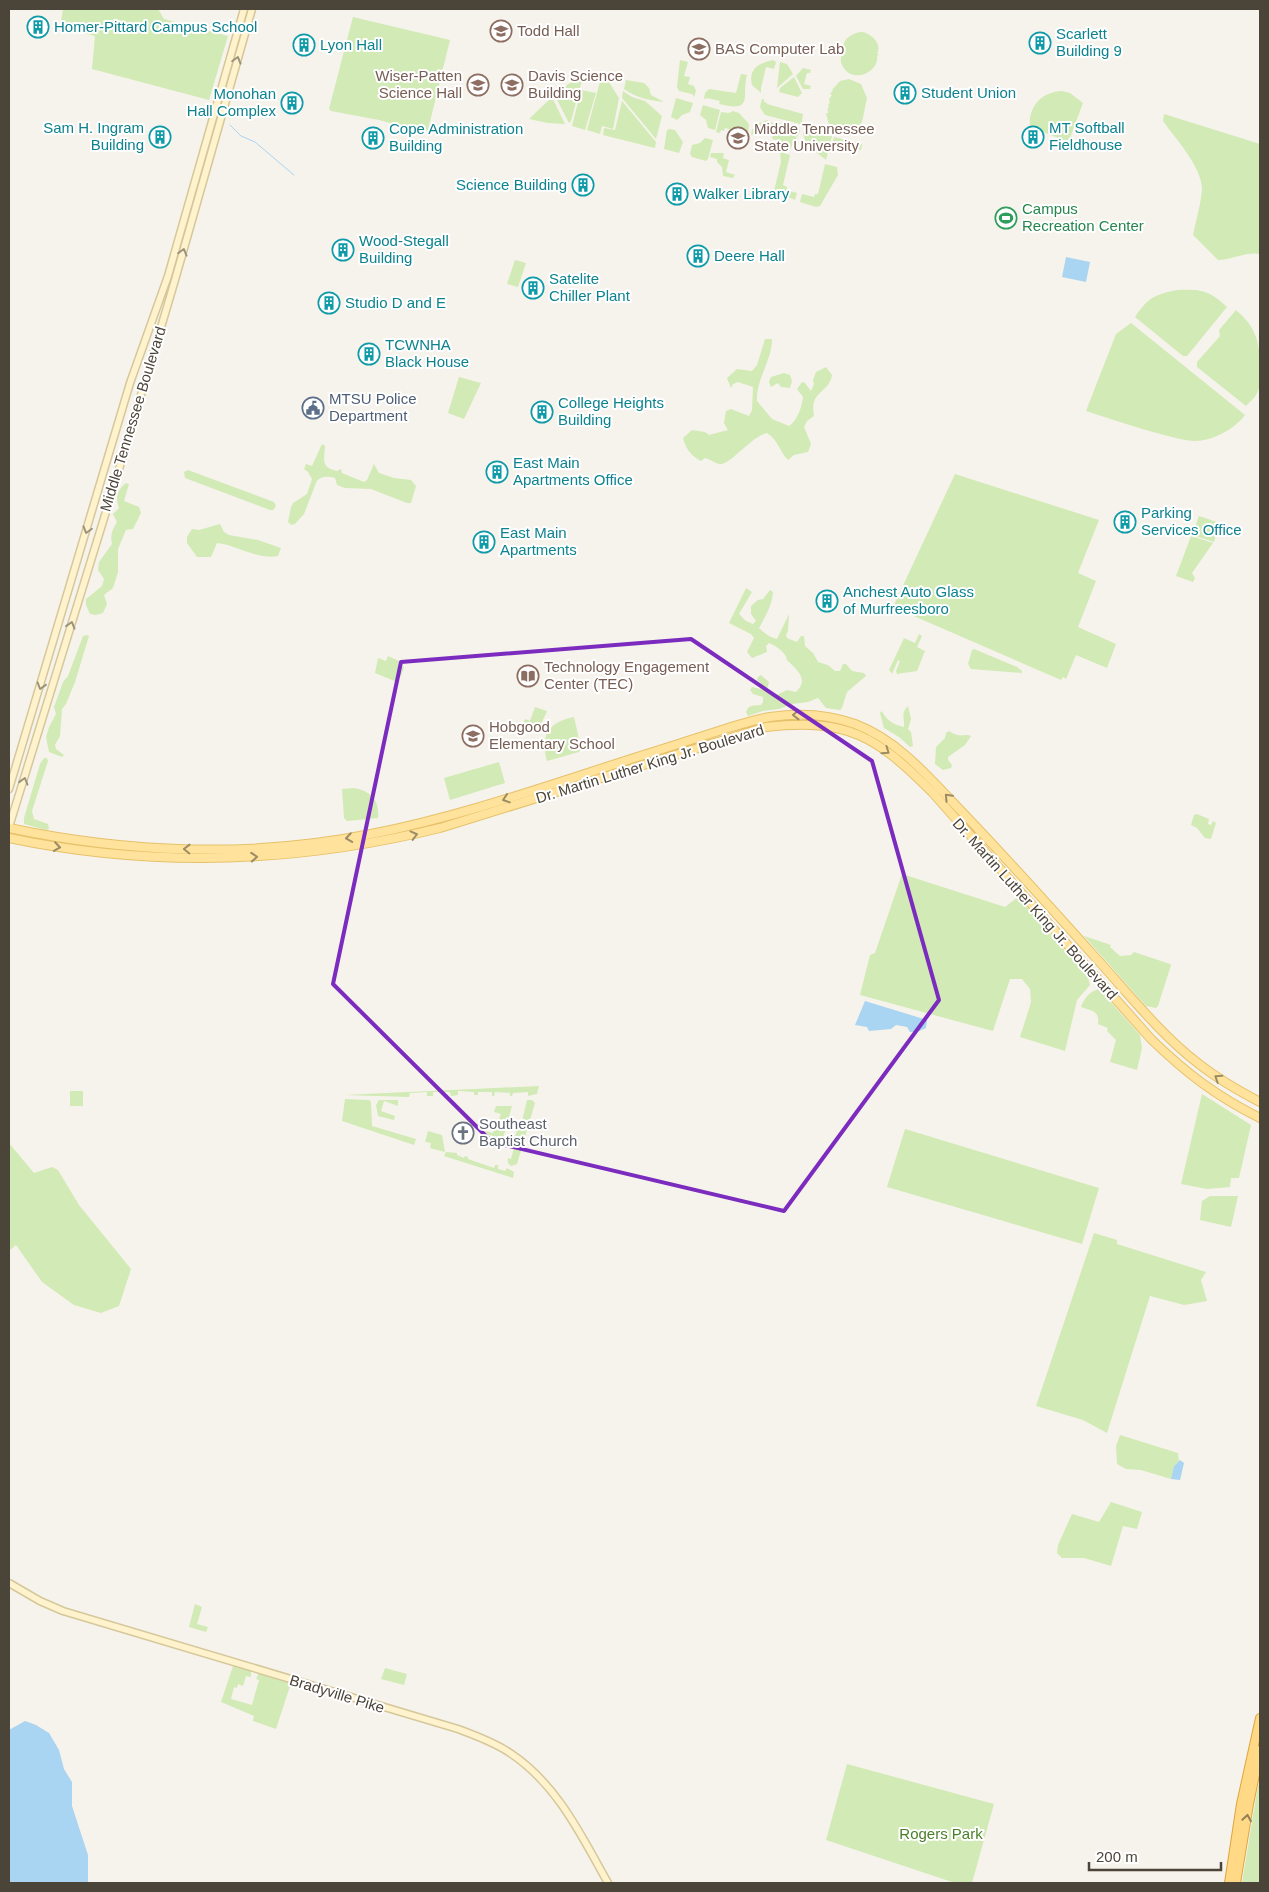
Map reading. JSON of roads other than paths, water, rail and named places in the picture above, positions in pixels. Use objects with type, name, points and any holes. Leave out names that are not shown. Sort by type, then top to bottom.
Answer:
[{"type":"highway","points":[[1228,1883],[1241,1804],[1260,1718]]},
{"type":"highway","points":[[1236,1883],[1260,1750]]},
{"type":"main road","name":"Middle Tennessee Boulevard","points":[[9,789],[130,383],[168,276],[244,9]]},
{"type":"main road","name":"Middle Tennessee Boulevard","points":[[9,828],[175,280],[252,9]]},
{"type":"main road","name":"Dr. Martin Luther King Jr. Boulevard","points":[[9,828],[88,842],[161,848],[240,849],[326,841],[367,835],[459,814],[768,717],[824,716],[855,724],[873,732],[896,747],[916,764],[988,838],[1174,1043],[1218,1078],[1260,1102]]},
{"type":"main road","name":"Dr. Martin Luther King Jr. Boulevard","points":[[9,838],[93,852],[175,858],[238,858],[327,850],[400,838],[445,827],[766,727],[820,724],[842,729],[869,740],[886,750],[912,772],[932,792],[1150,1039],[1177,1065],[1204,1086],[1260,1118]]},
{"type":"main road","name":"Bradyville Pike","points":[[9,1583],[45,1603],[79,1616],[458,1729],[491,1742],[509,1752],[530,1769],[557,1796],[577,1827],[608,1883]]},
{"type":"water","points":[[1066,257],[1090,262],[1086,282],[1062,277]]},
{"type":"water","points":[[865,1001],[927,1020],[926,1028],[917,1032],[910,1032],[907,1027],[896,1025],[891,1029],[869,1031],[867,1027],[855,1025]]},
{"type":"water","points":[[1180,1460],[1184,1463],[1180,1480],[1171,1479],[1174,1466]]},
{"type":"water","points":[[25,1721],[49,1733],[59,1750],[64,1769],[72,1782],[72,1806],[88,1855],[88,1883],[9,1883],[9,1730]]},
{"type":"waterway","points":[[230,125],[241,136],[255,142],[294,175]]},
{"type":"place","name":"Homer-Pittard Campus School","points":[[38,27]]},
{"type":"place","name":"Todd Hall","points":[[501,31]]},
{"type":"place","name":"Scarlett Building 9","points":[[1040,43]]},
{"type":"place","name":"Lyon Hall","points":[[304,45]]},
{"type":"place","name":"BAS Computer Lab","points":[[699,49]]},
{"type":"place","name":"Wiser-Patten Science Hall","points":[[478,85]]},
{"type":"place","name":"Davis Science Building","points":[[512,85]]},
{"type":"place","name":"Student Union","points":[[905,93]]},
{"type":"place","name":"Monohan Hall Complex","points":[[292,103]]},
{"type":"place","name":"Sam H. Ingram Building","points":[[160,137]]},
{"type":"place","name":"MT Softball Fieldhouse","points":[[1033,137]]},
{"type":"place","name":"Cope Administration Building","points":[[373,138]]},
{"type":"place","name":"Middle Tennessee State University","points":[[738,138]]},
{"type":"place","name":"Science Building","points":[[583,185]]},
{"type":"place","name":"Walker Library","points":[[677,194]]},
{"type":"place","name":"Campus Recreation Center","points":[[1006,218]]},
{"type":"place","name":"Wood-Stegall Building","points":[[343,250]]},
{"type":"place","name":"Deere Hall","points":[[698,256]]},
{"type":"place","name":"Satelite Chiller Plant","points":[[533,288]]},
{"type":"place","name":"Studio D and E","points":[[329,303]]},
{"type":"place","name":"TCWNHA Black House","points":[[369,354]]},
{"type":"place","name":"MTSU Police Department","points":[[313,408]]},
{"type":"place","name":"College Heights Building","points":[[542,412]]},
{"type":"place","name":"East Main Apartments Office","points":[[497,472]]},
{"type":"place","name":"Parking Services Office","points":[[1125,522]]},
{"type":"place","name":"East Main Apartments","points":[[484,542]]},
{"type":"place","name":"Anchest Auto Glass of Murfreesboro","points":[[827,601]]},
{"type":"place","name":"Technology Engagement Center (TEC)","points":[[528,676]]},
{"type":"place","name":"Hobgood Elementary School","points":[[473,736]]},
{"type":"place","name":"Southeast Baptist Church","points":[[463,1133]]},
{"type":"park label","name":"Rogers Park","points":[[941,1834]]}]
